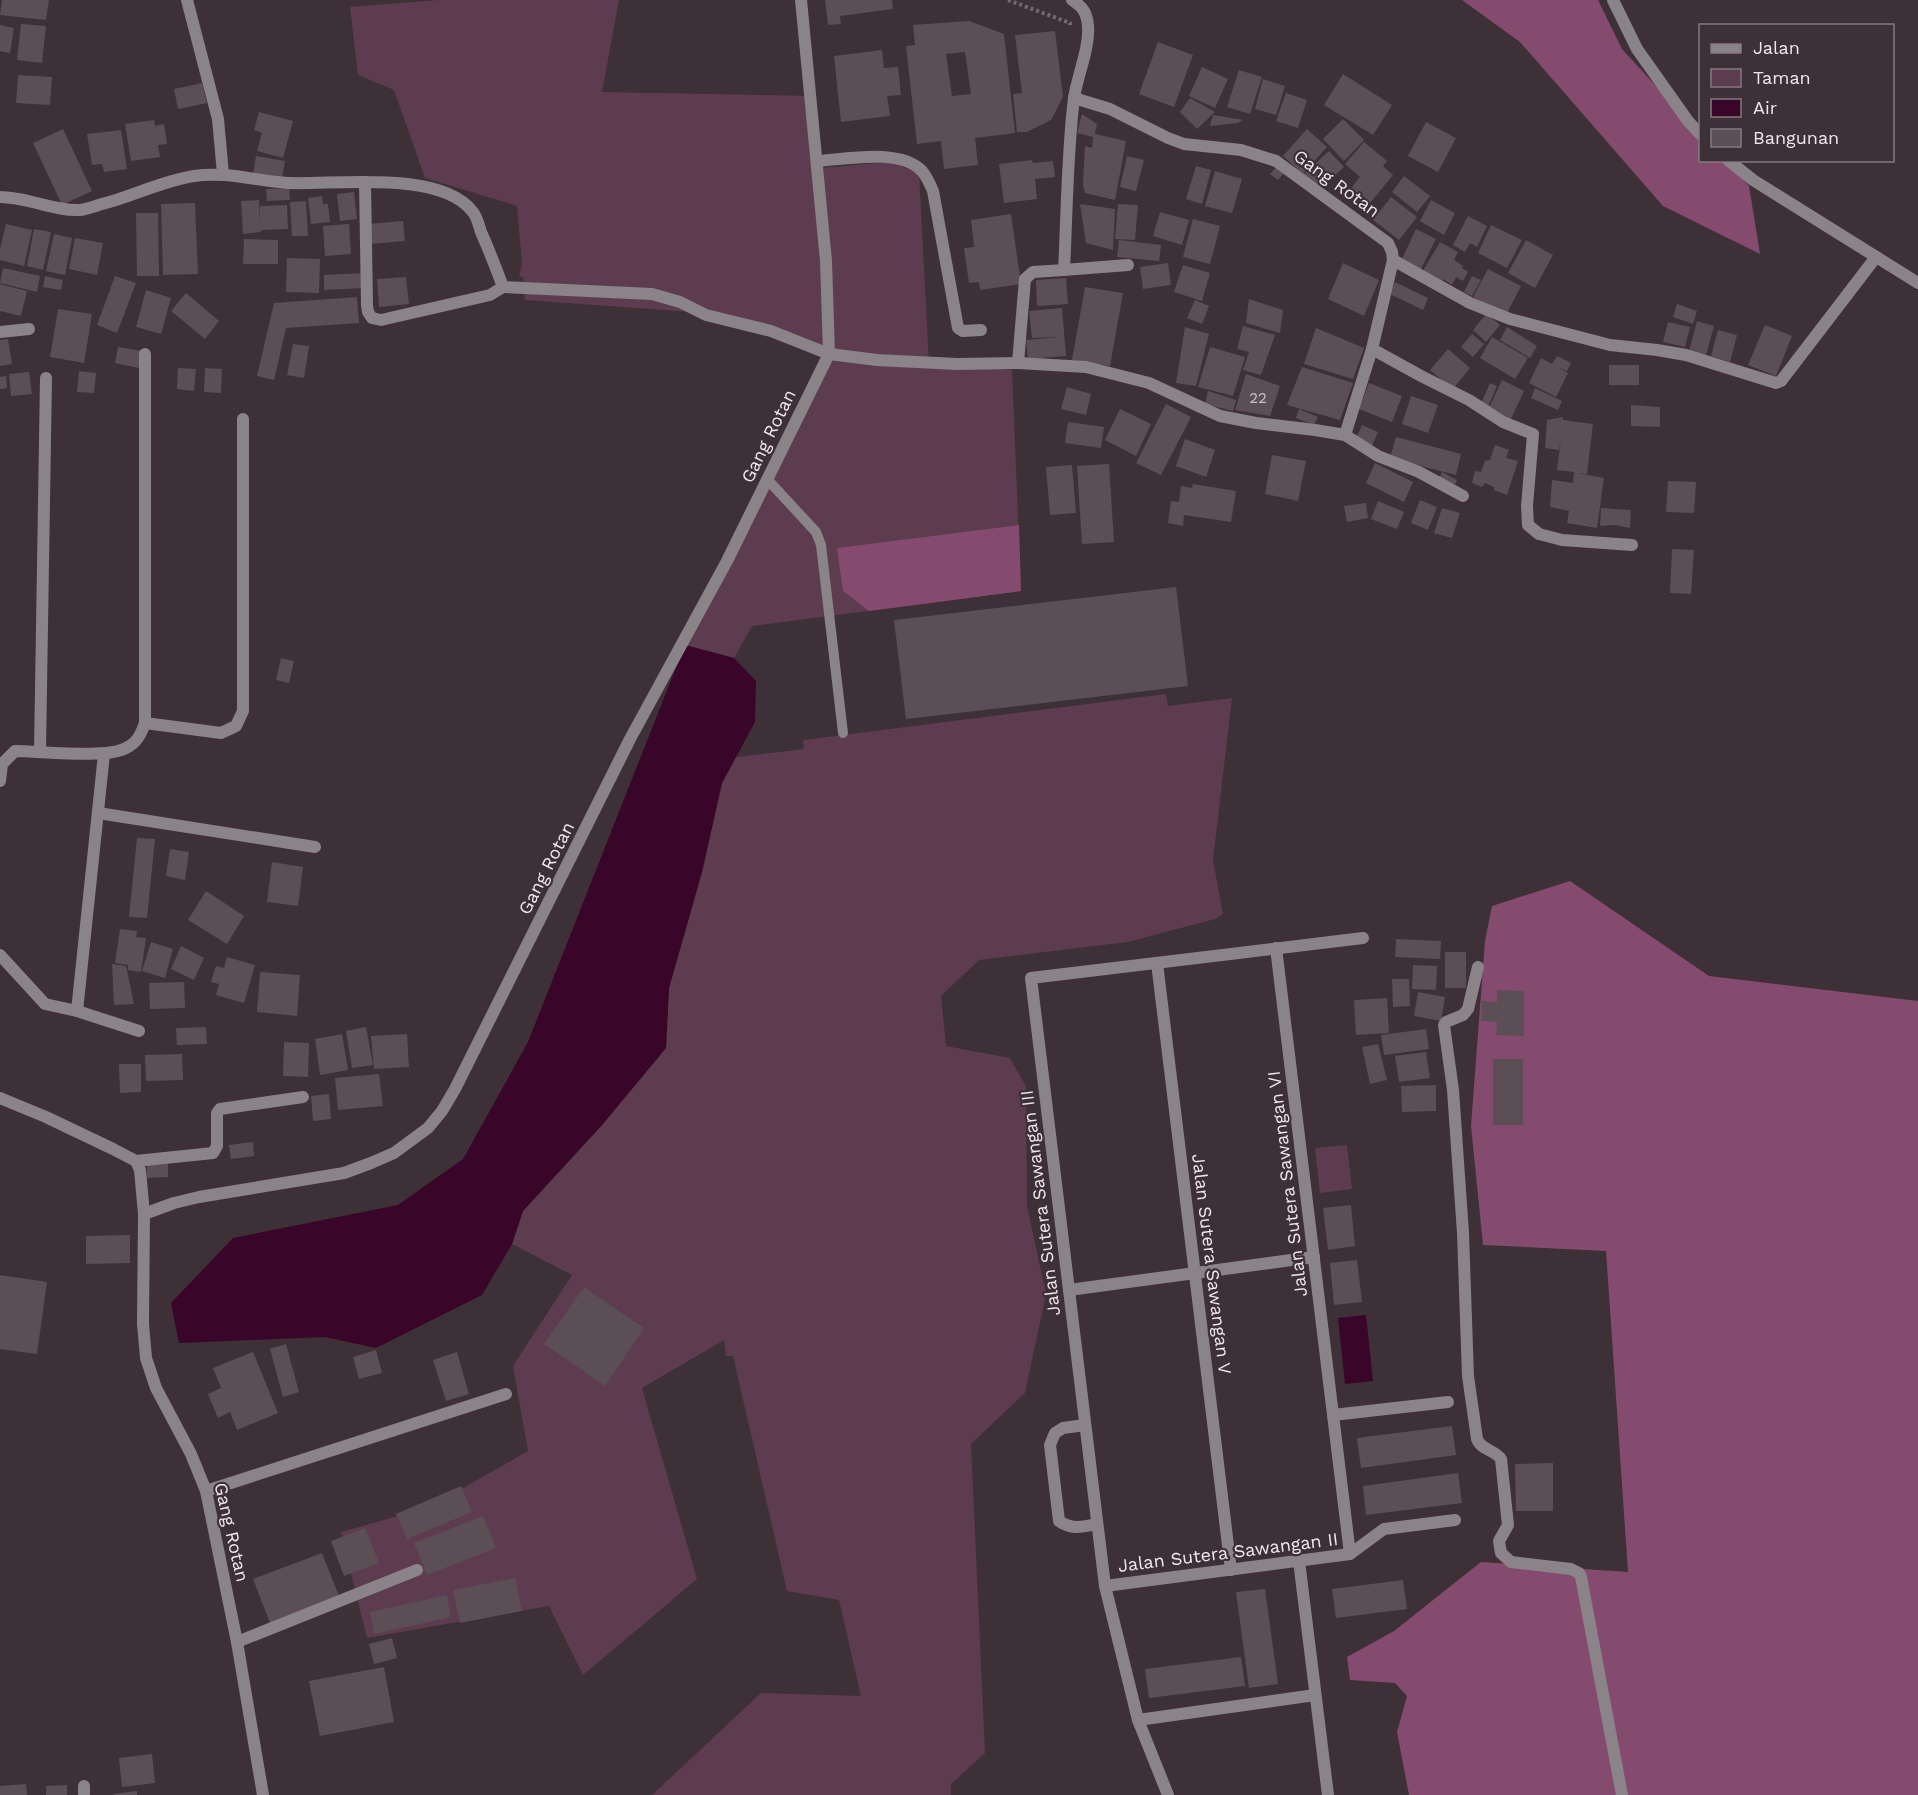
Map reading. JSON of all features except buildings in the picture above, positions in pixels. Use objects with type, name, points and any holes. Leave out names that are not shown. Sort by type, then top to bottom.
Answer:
[{"type":"street","points":[[187,0],[218,119],[223,174]]},
{"type":"street","name":"Gang Rotan","points":[[144,1214],[199,1197],[344,1173],[394,1153],[428,1128],[442,1111],[469,1064],[630,739],[728,561],[829,354],[826,261],[801,0]]},
{"type":"street","points":[[1064,270],[1068,169],[1074,98],[1089,30],[1083,7],[1072,0]]},
{"type":"street","points":[[1613,0],[1637,49],[1688,121],[1699,132]]},
{"type":"street","name":"Gang Rotan","points":[[1074,98],[1110,109],[1184,144],[1242,150],[1276,161],[1388,243],[1393,260]]},
{"type":"street","points":[[818,160],[887,156],[906,161],[920,170],[928,179],[933,191],[958,328],[963,331],[981,330]]},
{"type":"street","points":[[1730,162],[1753,180],[1918,283]]},
{"type":"street","points":[[0,197],[9,197],[58,209],[82,210],[164,183],[194,176],[223,174],[288,183],[365,182],[441,190],[473,211],[503,287]]},
{"type":"street","points":[[365,182],[367,305],[372,318],[381,320],[418,313],[490,295],[503,287],[652,294],[680,302],[706,315],[771,331],[829,354],[918,363],[1018,363],[1086,367],[1149,383],[1220,416],[1345,435],[1378,456],[1419,472],[1463,496]]},
{"type":"street","points":[[1345,435],[1372,348],[1393,260],[1470,303],[1510,319],[1610,345],[1686,355],[1776,383],[1781,381],[1876,257]]},
{"type":"street","points":[[1018,363],[1025,279],[1033,272],[1128,265]]},
{"type":"street","points":[[0,332],[29,328]]},
{"type":"street","points":[[1372,348],[1469,400],[1503,422],[1533,434],[1527,506],[1528,525],[1539,534],[1562,540],[1632,544]]},
{"type":"street","points":[[0,781],[2,764],[15,751],[104,754],[126,749],[140,738],[145,723],[145,354]]},
{"type":"street","points":[[40,751],[46,378]]},
{"type":"street","points":[[145,723],[221,733],[236,726],[243,711],[243,418]]},
{"type":"street","points":[[77,1011],[104,754]]},
{"type":"street","points":[[98,813],[315,847]]},
{"type":"street","points":[[1156,963],[1363,938]]},
{"type":"street","name":"Jalan Sutera Sawangan VI","points":[[1276,948],[1350,1554]]},
{"type":"street","points":[[0,955],[45,1004],[77,1011],[139,1031]]},
{"type":"street","name":"Jalan Sutera Sawangan III","points":[[1156,963],[1031,978],[1105,1586],[1138,1720],[1168,1795]]},
{"type":"street","name":"Jalan Sutera Sawangan V","points":[[1156,963],[1231,1570]]},
{"type":"street","points":[[1478,967],[1468,1009],[1463,1015],[1444,1025],[1453,1090],[1463,1233],[1468,1376],[1478,1439],[1481,1446],[1501,1459],[1508,1525],[1499,1541],[1501,1553],[1510,1562],[1571,1569],[1579,1573],[1581,1577],[1622,1795]]},
{"type":"street","points":[[0,1098],[46,1117],[136,1161],[213,1153],[217,1146],[217,1113],[220,1109],[303,1097]]},
{"type":"street","name":"Gang Rotan","points":[[136,1161],[140,1170],[144,1214],[143,1324],[148,1366],[156,1388],[191,1454],[206,1491],[237,1642],[263,1795]]},
{"type":"street","points":[[1069,1290],[1314,1257]]},
{"type":"street","points":[[206,1491],[506,1394]]},
{"type":"street","points":[[1333,1415],[1448,1402]]},
{"type":"street","points":[[1085,1425],[1063,1428],[1055,1433],[1050,1445],[1059,1521],[1066,1526],[1076,1528],[1097,1524]]},
{"type":"street","name":"Jalan Sutera Sawangan II","points":[[1105,1586],[1350,1554],[1384,1529],[1455,1520]]},
{"type":"street","points":[[1299,1561],[1328,1795]]},
{"type":"street","points":[[237,1642],[417,1570]]},
{"type":"street","points":[[1138,1720],[1316,1695]]},
{"type":"lane","points":[[767,479],[816,532],[821,545],[830,622],[840,680],[843,733]]},
{"type":"path","points":[[1008,0],[1070,23],[1071,34]]},
{"type":"green space","points":[[438,0],[619,0],[602,92],[814,96],[821,168],[889,162],[919,173],[929,364],[1012,370],[1021,591],[752,626],[734,658],[685,645],[825,353],[706,313],[525,300],[523,277],[519,276],[522,264],[517,206],[425,178],[394,90],[358,75],[350,7]]},
{"type":"green space","points":[[1166,694],[1168,706],[1232,698],[1213,860],[1223,914],[1215,919],[1128,942],[979,960],[941,996],[946,1046],[1010,1058],[1026,1086],[1027,1206],[1046,1294],[1025,1393],[971,1444],[985,1753],[951,1784],[951,1795],[652,1795],[761,1693],[861,1696],[839,1600],[787,1591],[733,1356],[726,1356],[724,1340],[642,1388],[697,1579],[583,1675],[549,1606],[367,1638],[341,1532],[430,1507],[528,1451],[513,1366],[572,1275],[512,1244],[523,1211],[602,1125],[666,1048],[669,988],[702,872],[722,783],[736,757],[804,749],[803,740]]},
{"type":"green space","points":[[1347,1145],[1352,1189],[1320,1193],[1315,1148]]},
{"type":"shaded area","points":[[1462,0],[1598,0],[1622,49],[1699,133],[1699,162],[1727,162],[1749,186],[1760,254],[1663,206],[1520,42]]},
{"type":"shaded area","points":[[1019,525],[1021,591],[869,611],[843,591],[837,548]]},
{"type":"shaded area","points":[[1570,881],[1709,976],[1918,1001],[1918,1795],[1409,1795],[1397,1732],[1407,1696],[1395,1683],[1350,1680],[1347,1657],[1394,1631],[1481,1562],[1628,1572],[1606,1251],[1483,1245],[1471,1126],[1485,941],[1492,906]]},
{"type":"water","points":[[685,645],[734,658],[756,681],[755,722],[722,783],[702,872],[669,988],[666,1048],[602,1125],[523,1211],[512,1244],[482,1295],[376,1348],[325,1337],[179,1343],[171,1303],[233,1238],[398,1205],[463,1159],[528,1042]]},
{"type":"water","points":[[1366,1315],[1373,1381],[1345,1384],[1338,1318]]}]
